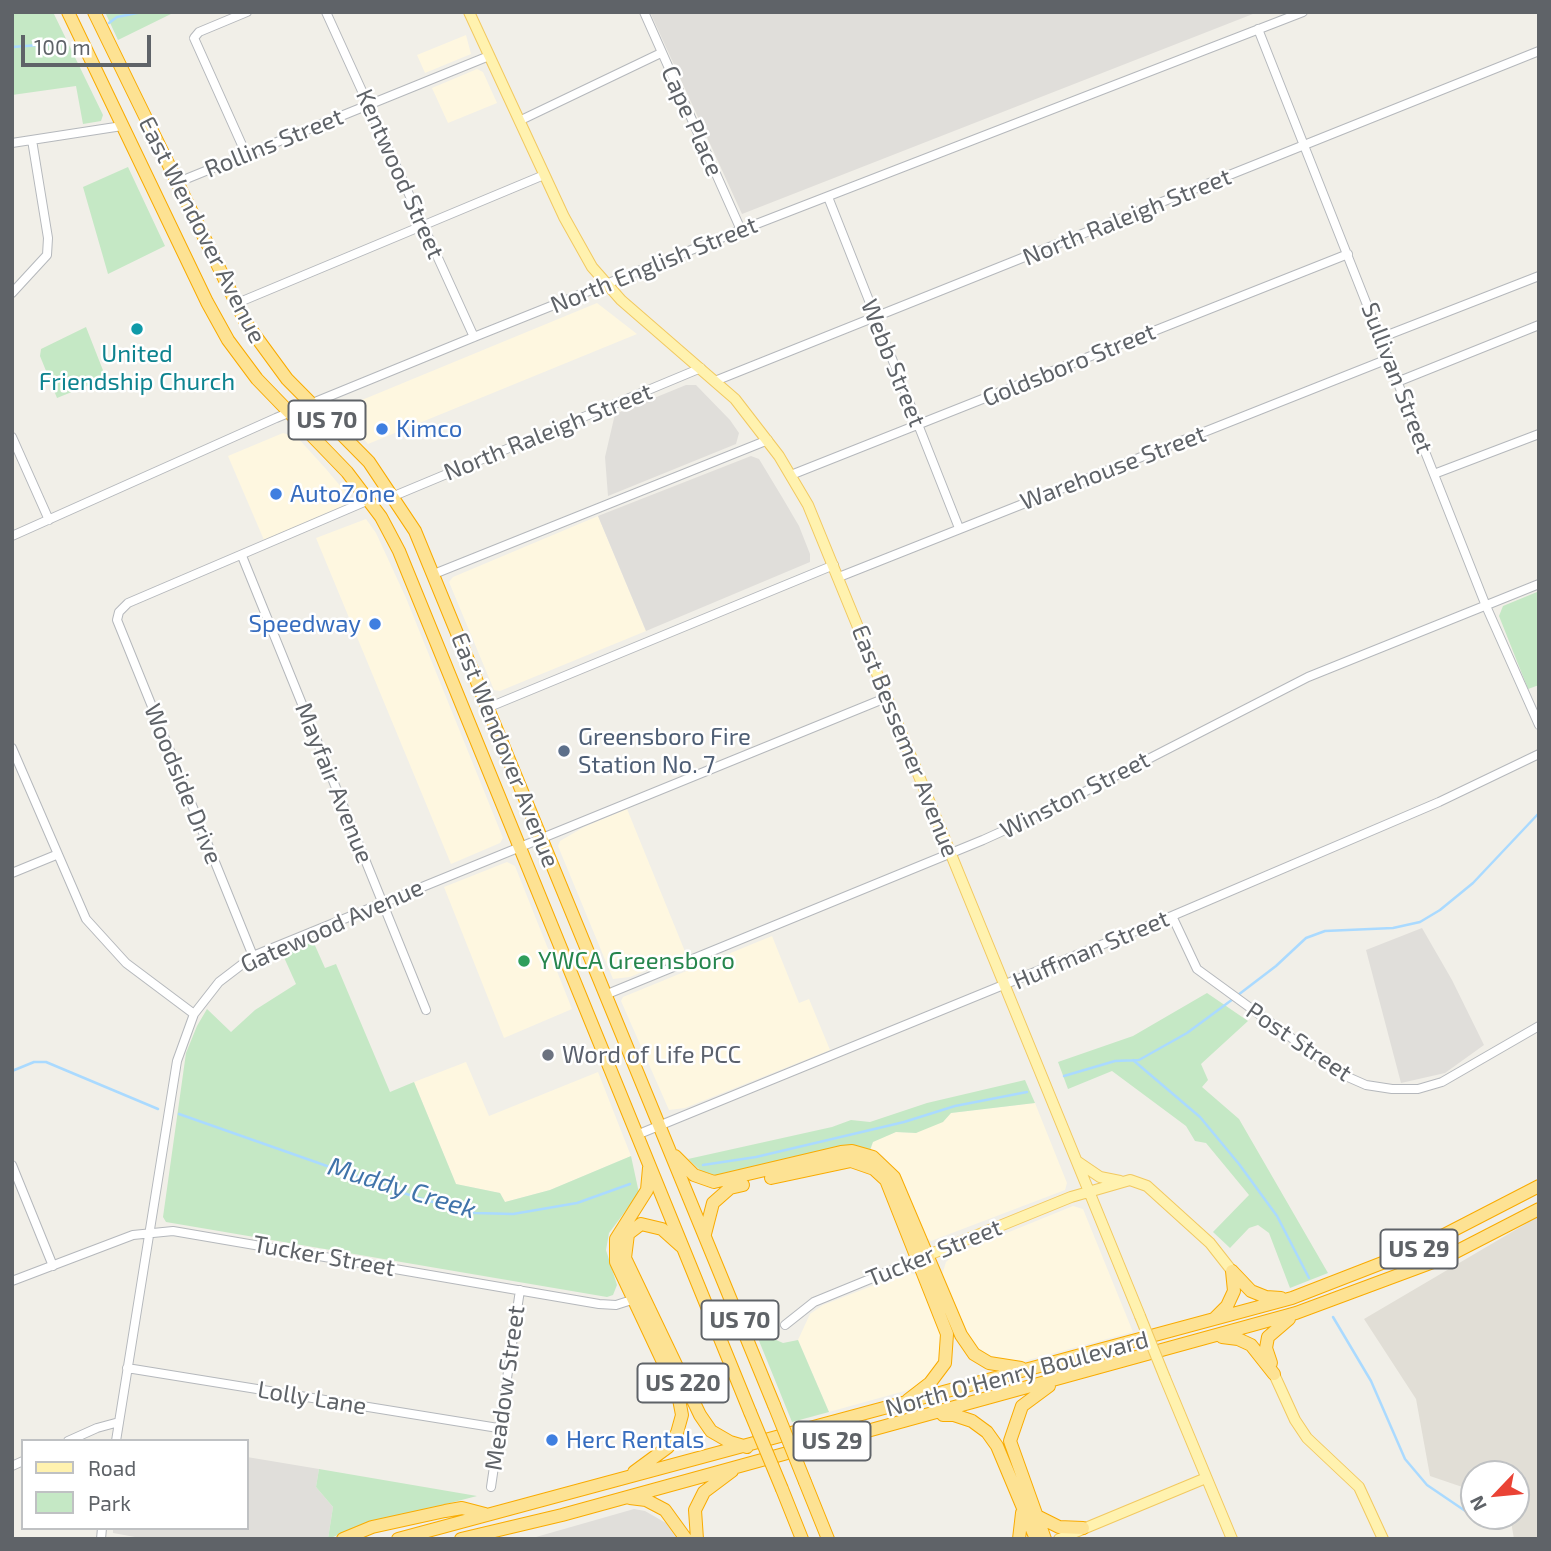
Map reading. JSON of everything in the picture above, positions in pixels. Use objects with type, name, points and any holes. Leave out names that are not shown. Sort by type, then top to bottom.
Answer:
[{"type":"highway","name":"East Wendover Avenue","points":[[68,12],[218,323],[242,360],[288,413],[347,472],[369,500],[381,517],[402,560],[639,1134],[802,1539]]},
{"type":"highway","name":"East Wendover Avenue","points":[[94,12],[235,304],[271,361],[369,462],[394,496],[434,574],[828,1539]]},
{"type":"highway","points":[[667,1147],[694,1175],[714,1182],[841,1152],[873,1157],[894,1177],[947,1334],[945,1363],[930,1383],[912,1398],[885,1410]]},
{"type":"highway","points":[[622,1479],[668,1447],[677,1433],[682,1415],[678,1394],[637,1299],[616,1262],[614,1244],[619,1230],[639,1206],[647,1189],[649,1160]]},
{"type":"highway","points":[[704,1236],[713,1203],[730,1188],[851,1161],[874,1169],[886,1180],[961,1335],[974,1354],[989,1363],[1011,1369],[1045,1367]]},
{"type":"highway","name":"North O'Henry Boulevard","points":[[398,1539],[1045,1367],[1292,1298],[1413,1251],[1539,1186]]},
{"type":"highway","name":"North O'Henry Boulevard","points":[[461,1539],[922,1417],[1296,1313],[1444,1258],[1539,1209]]},
{"type":"highway","name":"US 220","points":[[685,1250],[654,1225],[641,1224],[628,1234],[625,1258],[637,1299],[700,1415],[711,1431],[730,1442],[747,1447]]},
{"type":"highway","points":[[1232,1271],[1251,1291],[1266,1297],[1292,1298]]},
{"type":"highway","points":[[1213,1321],[1227,1306],[1234,1291],[1232,1271]]},
{"type":"highway","points":[[1274,1374],[1266,1349],[1268,1337],[1296,1313]]},
{"type":"highway","points":[[1214,1337],[1238,1339],[1251,1345],[1274,1374]]},
{"type":"highway","points":[[1045,1539],[1010,1441],[1022,1406],[1057,1380]]},
{"type":"highway","points":[[922,1417],[954,1415],[972,1421],[987,1432],[997,1446],[1036,1539]]},
{"type":"highway","points":[[697,1539],[695,1510],[704,1492],[742,1465]]},
{"type":"highway","points":[[623,1497],[646,1500],[665,1510],[686,1539]]},
{"type":"highway","points":[[1019,1539],[1022,1506]]},
{"type":"highway","points":[[343,1539],[372,1527],[462,1508],[486,1514]]},
{"type":"highway","points":[[1035,1515],[1059,1527],[1083,1528]]},
{"type":"main road","name":"East Bessemer Avenue","points":[[469,12],[581,250],[607,285],[745,411],[768,440],[808,505],[1232,1539]]},
{"type":"main road","points":[[1077,1162],[1100,1177],[1136,1181],[1147,1186],[1210,1243],[1232,1271]]},
{"type":"main road","name":"Tucker Street","points":[[923,1257],[1071,1197],[1123,1181]]},
{"type":"main road","points":[[1274,1374],[1295,1420],[1307,1438],[1359,1487],[1383,1539]]},
{"type":"main road","points":[[1059,1539],[1206,1478]]},
{"type":"main road","points":[[1373,1539],[1377,1523]]},
{"type":"street","points":[[246,154],[194,38],[199,32],[247,12]]},
{"type":"street","name":"Kentwood Street","points":[[326,12],[474,337]]},
{"type":"street","name":"Cape Place","points":[[644,12],[741,230]]},
{"type":"street","name":"North English Street","points":[[12,536],[288,413],[474,337],[741,230],[1303,12]]},
{"type":"street","name":"Sullivan Street","points":[[1258,29],[1486,606],[1539,725]]},
{"type":"street","name":"North Raleigh Street","points":[[715,381],[1539,51]]},
{"type":"street","points":[[519,121],[661,53]]},
{"type":"street","name":"Rollins Street","points":[[176,183],[489,56]]},
{"type":"street","points":[[12,144],[121,126]]},
{"type":"street","points":[[12,293],[47,255],[48,238],[32,140]]},
{"type":"street","points":[[235,304],[544,175]]},
{"type":"street","name":"Webb Street","points":[[828,197],[959,528]]},
{"type":"street","name":"Goldsboro Street","points":[[791,475],[1348,254]]},
{"type":"street","points":[[1380,338],[1539,276]]},
{"type":"street","points":[[1397,382],[1539,325]]},
{"type":"street","name":"Warehouse Street","points":[[839,578],[1388,359]]},
{"type":"street","name":"North Raleigh Street","points":[[394,496],[701,368]]},
{"type":"street","points":[[1434,474],[1539,434]]},
{"type":"street","points":[[12,437],[49,520]]},
{"type":"street","points":[[434,574],[768,440]]},
{"type":"street","points":[[242,556],[369,500]]},
{"type":"street","name":"Woodside Drive","points":[[242,556],[128,603],[118,611],[117,620],[253,956]]},
{"type":"street","name":"Mayfair Avenue","points":[[242,556],[426,1010]]},
{"type":"street","points":[[487,708],[834,565]]},
{"type":"street","name":"Winston Street","points":[[606,995],[951,854],[1047,811],[1308,677],[1539,584]]},
{"type":"street","name":"Gatewood Avenue","points":[[116,1439],[177,1060],[194,1014],[219,982],[253,956],[888,697]]},
{"type":"street","points":[[12,748],[56,855],[86,919],[126,963],[194,1014]]},
{"type":"street","name":"Huffman Street","points":[[639,1134],[1172,916],[1439,802],[1539,754]]},
{"type":"street","points":[[12,873],[56,855]]},
{"type":"street","name":"Post Street","points":[[1172,916],[1197,969],[1341,1074],[1366,1085],[1418,1089],[1442,1082],[1539,1026]]},
{"type":"street","points":[[12,1165],[53,1266]]},
{"type":"street","name":"Tucker Street","points":[[12,1281],[149,1231],[173,1231],[608,1305],[637,1299]]},
{"type":"street","name":"Tucker Street","points":[[785,1325],[814,1302],[923,1257]]},
{"type":"street","name":"Meadow Street","points":[[491,1487],[520,1290]]},
{"type":"street","name":"Lolly Lane","points":[[127,1368],[498,1428]]},
{"type":"street","points":[[72,1439],[119,1422]]},
{"type":"shaded area","points":[[650,12],[1258,12],[742,214]]},
{"type":"shaded area","points":[[466,35],[471,54],[425,73],[417,55]]},
{"type":"shaded area","points":[[477,69],[483,72],[497,103],[448,123],[432,88]]},
{"type":"shaded area","points":[[597,303],[637,334],[368,444],[348,420],[349,409],[357,402]]},
{"type":"shaded area","points":[[686,385],[696,385],[730,420],[739,433],[736,444],[608,496],[605,457],[615,414]]},
{"type":"shaded area","points":[[283,433],[297,437],[347,494],[347,502],[343,507],[264,540],[228,456]]},
{"type":"shaded area","points":[[751,456],[759,459],[799,526],[810,554],[810,562],[646,631],[598,516]]},
{"type":"shaded area","points":[[598,516],[646,631],[500,691],[494,690],[449,582],[453,577]]},
{"type":"shaded area","points":[[366,519],[376,533],[406,598],[503,838],[500,843],[451,864],[316,538]]},
{"type":"shaded area","points":[[627,809],[686,954],[630,977],[613,979],[558,846],[560,841],[584,827]]},
{"type":"shaded area","points":[[507,862],[515,866],[572,1009],[504,1038],[444,887]]},
{"type":"shaded area","points":[[1422,928],[1452,980],[1484,1045],[1445,1073],[1401,1083],[1366,950]]},
{"type":"shaded area","points":[[772,936],[799,1003],[809,999],[830,1050],[685,1108],[669,1110],[621,1001],[623,997]]},
{"type":"shaded area","points":[[466,1062],[489,1116],[598,1072],[631,1156],[550,1190],[505,1202],[500,1193],[456,1184],[414,1082]]},
{"type":"shaded area","points":[[1035,1103],[1067,1183],[1065,1190],[931,1241],[926,1237],[898,1173],[883,1156],[871,1150],[872,1142],[896,1132],[916,1133],[951,1113]]},
{"type":"shaded area","points":[[1073,1206],[1083,1209],[1133,1332],[1017,1363],[990,1358],[971,1341],[942,1275],[946,1262],[955,1254]]},
{"type":"shaded area","points":[[1539,1216],[1539,1539],[1514,1539],[1512,1530],[1530,1530],[1530,1460],[1460,1460],[1460,1486],[1430,1476],[1416,1399],[1364,1319]]},
{"type":"shaded area","points":[[908,1272],[919,1276],[942,1330],[942,1355],[937,1366],[922,1384],[908,1390],[829,1412],[798,1340],[810,1314],[823,1305]]},
{"type":"shaded area","points":[[248,1457],[319,1469],[316,1487],[333,1507],[328,1539],[146,1539],[113,1533],[113,1530],[248,1530]]},
{"type":"shaded area","points":[[634,1509],[645,1511],[666,1523],[677,1539],[529,1539]]},
{"type":"green space","points":[[12,12],[53,12],[103,115],[101,121],[83,124],[76,86],[12,95]]},
{"type":"green space","points":[[105,12],[175,12],[118,40]]},
{"type":"green space","points":[[128,167],[165,246],[108,274],[83,187]]},
{"type":"green space","points":[[86,327],[106,378],[57,398],[40,356],[41,349]]},
{"type":"green space","points":[[1537,592],[1539,685],[1528,689],[1499,616],[1503,606]]},
{"type":"green space","points":[[313,941],[325,968],[336,964],[390,1092],[414,1082],[456,1184],[500,1193],[505,1202],[550,1190],[631,1156],[639,1193],[609,1233],[606,1250],[617,1285],[613,1295],[607,1297],[166,1222],[163,1217],[186,1053],[197,1026],[207,1009],[231,1032],[255,1010],[296,984],[282,953]]},
{"type":"green space","points":[[1207,993],[1248,1021],[1201,1064],[1208,1080],[1202,1087],[1239,1119],[1328,1273],[1290,1288],[1269,1233],[1258,1225],[1249,1228],[1230,1248],[1213,1232],[1249,1195],[1206,1143],[1195,1141],[1186,1126],[1112,1071],[1068,1089],[1058,1062],[1133,1036]]},
{"type":"green space","points":[[1025,1080],[1035,1103],[951,1113],[943,1122],[916,1133],[896,1132],[873,1142],[870,1150],[849,1146],[720,1177],[701,1171],[688,1159],[832,1127],[851,1120],[870,1122],[927,1103]]},
{"type":"green space","points":[[767,1314],[768,1331],[774,1339],[783,1343],[798,1340],[829,1412],[792,1422],[751,1321]]},
{"type":"green space","points":[[319,1469],[477,1496],[361,1526],[328,1539],[333,1507],[316,1487]]},
{"type":"waterway","points":[[109,23],[117,17],[142,12]]},
{"type":"waterway","points":[[12,47],[66,43]]},
{"type":"waterway","points":[[1238,995],[1276,966],[1306,938],[1325,931],[1393,928],[1420,922],[1440,910],[1473,883],[1539,813]]},
{"type":"waterway","points":[[1064,1076],[1115,1061],[1139,1060],[1187,1033],[1233,999]]},
{"type":"waterway","name":"Muddy Creek","points":[[1133,1060],[1200,1117],[1239,1164],[1277,1216],[1309,1278]]},
{"type":"waterway","name":"Muddy Creek","points":[[12,1071],[34,1062],[46,1062],[158,1109]]},
{"type":"waterway","name":"Muddy Creek","points":[[703,1165],[756,1157],[904,1122],[955,1106],[1027,1092]]},
{"type":"waterway","name":"Muddy Creek","points":[[179,1114],[418,1198],[475,1213],[513,1214],[577,1203],[630,1184]]},
{"type":"waterway","name":"Muddy Creek","points":[[1333,1317],[1371,1381],[1405,1459],[1427,1485],[1460,1507]]},
{"type":"place","name":"United Friendship Church","points":[[137,329]]},
{"type":"place","name":"Kimco","points":[[382,429]]},
{"type":"place","name":"AutoZone","points":[[276,494]]},
{"type":"place","name":"Speedway","points":[[375,624]]},
{"type":"place","name":"Greensboro Fire Station No. 7","points":[[564,751]]},
{"type":"place","name":"YWCA Greensboro","points":[[524,961]]},
{"type":"place","name":"Word of Life PCC","points":[[548,1055]]},
{"type":"place","name":"Herc Rentals","points":[[552,1440]]}]
